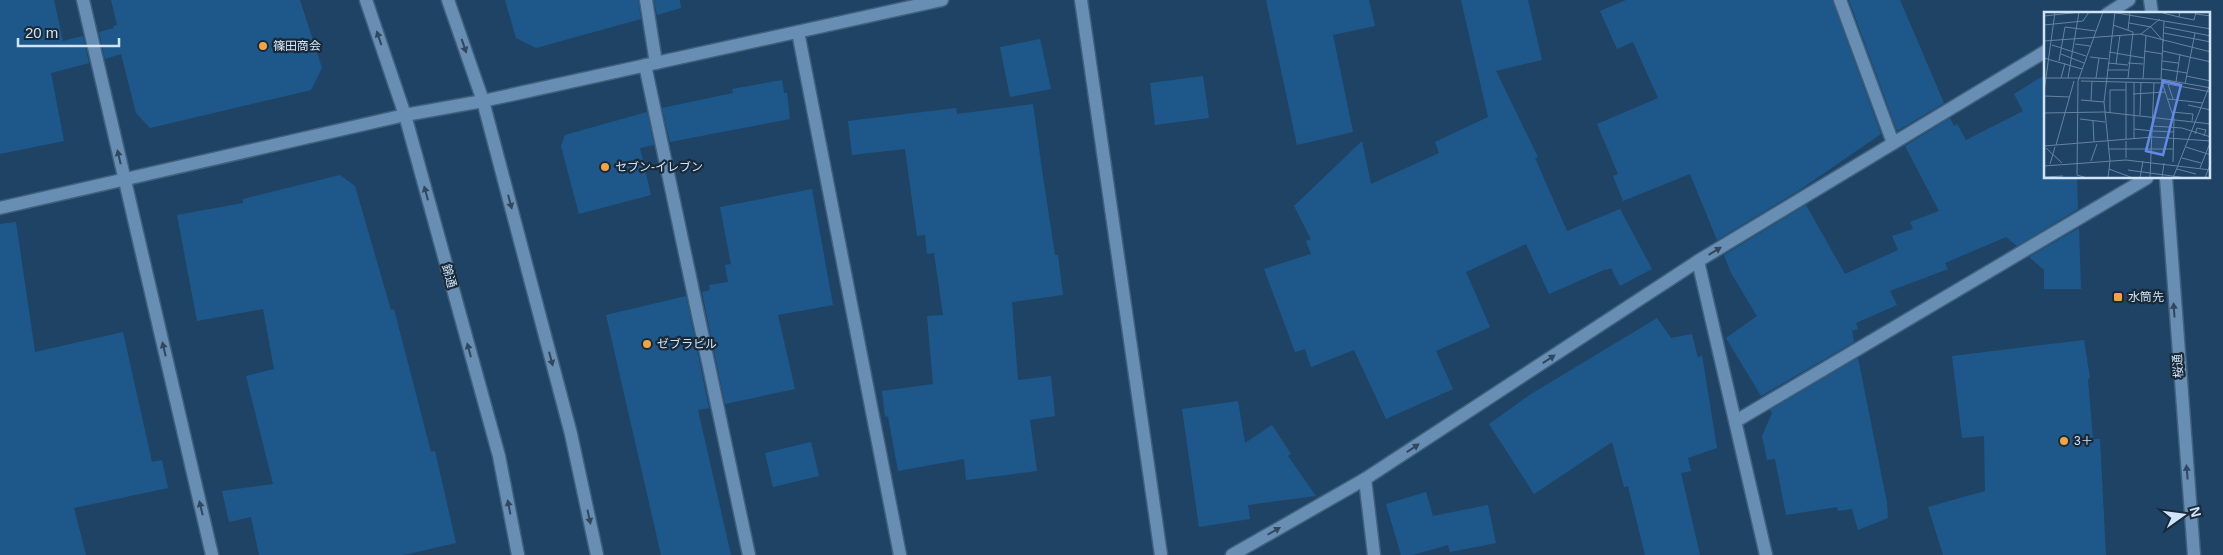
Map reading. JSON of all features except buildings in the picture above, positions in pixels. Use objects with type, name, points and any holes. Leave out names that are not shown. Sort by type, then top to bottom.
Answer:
[{"type":"street","points":[[83,0],[212,555]]},
{"type":"street","name":"錦通","points":[[366,0],[405,116],[499,456],[518,555]]},
{"type":"street","points":[[448,0],[483,101],[571,434],[597,555]]},
{"type":"street","points":[[646,0],[650,64],[749,555]]},
{"type":"street","points":[[0,208],[405,116],[483,101],[942,0]]},
{"type":"street","points":[[1081,0],[1161,555]]},
{"type":"street","points":[[1840,0],[1893,143]]},
{"type":"street","points":[[2110,12],[2129,0]]},
{"type":"street","points":[[798,32],[900,555]]},
{"type":"street","points":[[1232,555],[1365,479],[1698,261],[2044,52]]},
{"type":"street","points":[[1736,421],[2145,179]]},
{"type":"street","name":"桜通","points":[[2166,179],[2179,377],[2194,555]]},
{"type":"street","points":[[1698,261],[1766,555]]},
{"type":"street","points":[[1365,479],[1374,555]]},
{"type":"place","name":"篠田商会","points":[[263,46]]},
{"type":"place","name":"セブン-イレブン","points":[[605,167]]},
{"type":"place","name":"水筒先","points":[[2118,297]]},
{"type":"place","name":"ゼブラビル","points":[[647,344]]},
{"type":"place","name":"3＋","points":[[2064,441]]}]
